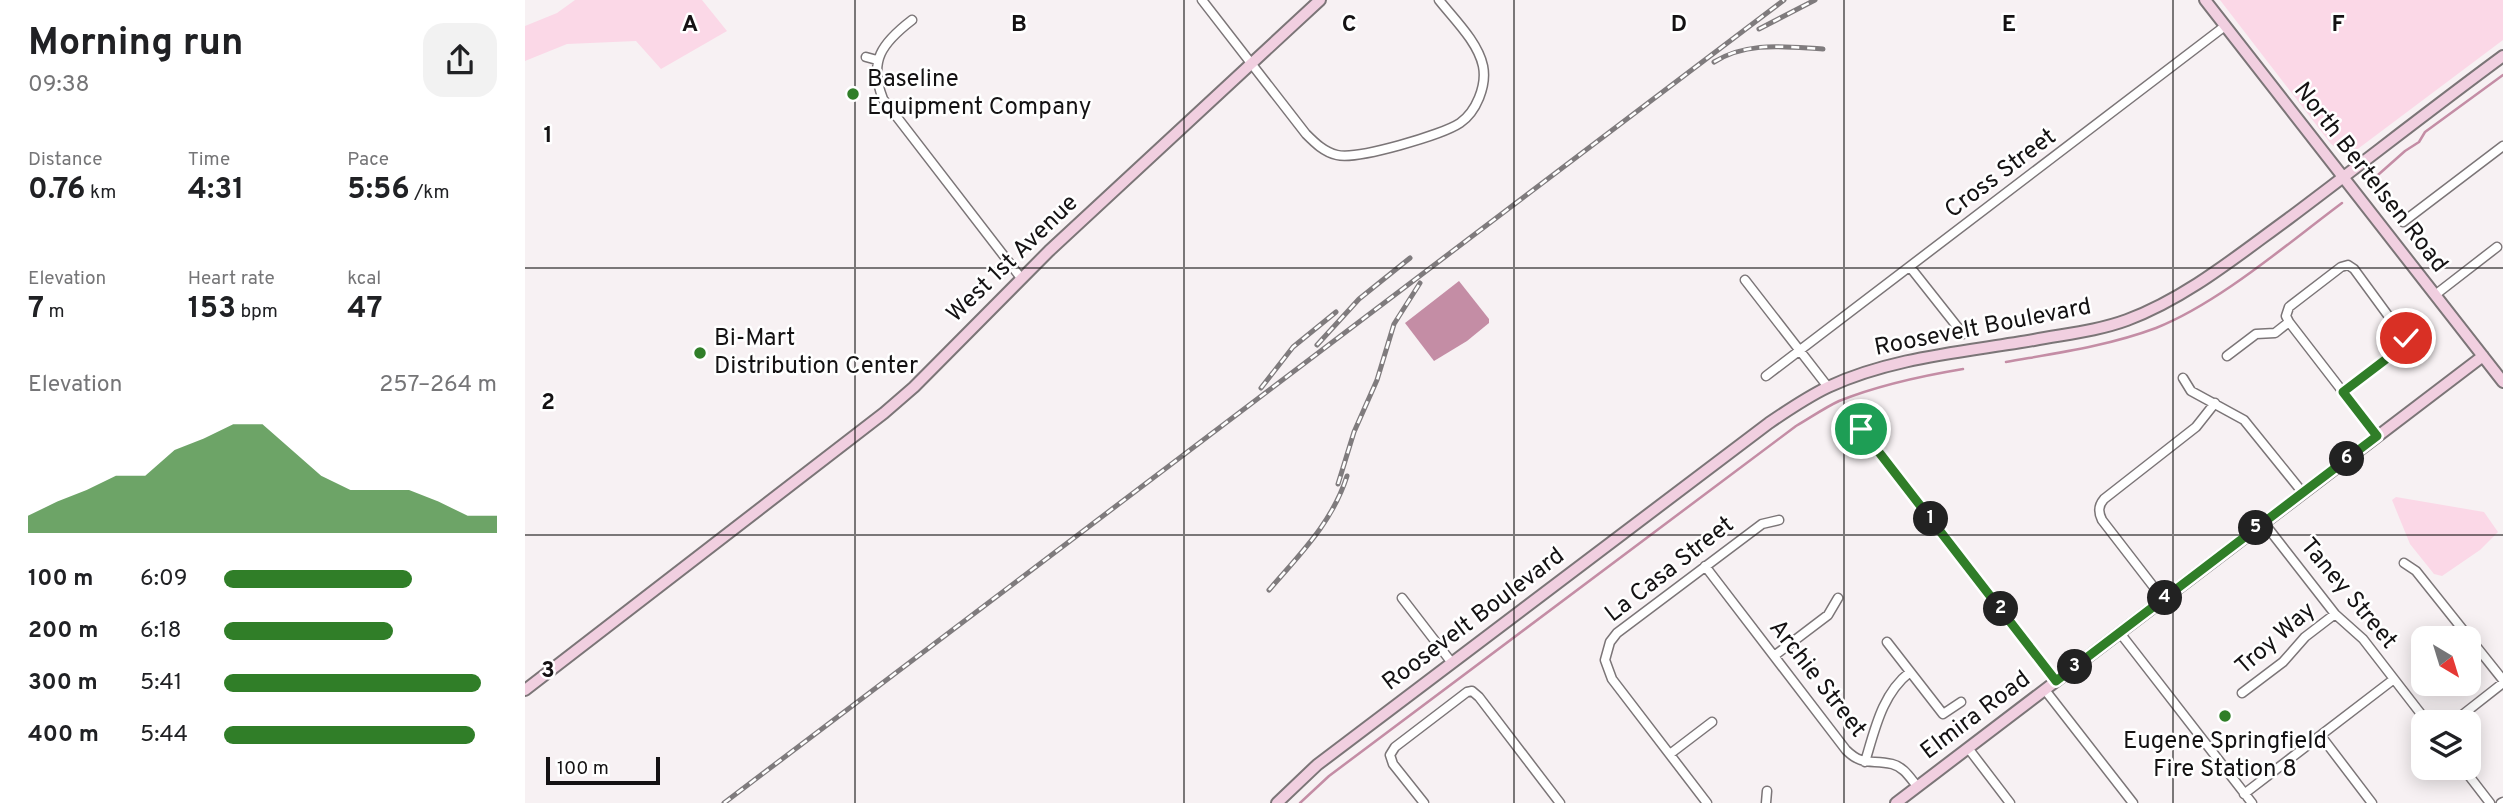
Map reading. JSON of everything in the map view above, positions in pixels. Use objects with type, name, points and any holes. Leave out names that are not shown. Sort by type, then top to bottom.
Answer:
[{"type":"street","points":[[1202,0],[1306,134],[1325,150],[1337,155],[1357,156],[1446,129],[1460,122],[1472,111],[1481,95],[1483,65],[1470,40],[1439,0]]},
{"type":"street","name":"West 1st Avenue","points":[[525,690],[914,387],[1021,278],[1320,0]]},
{"type":"street","name":"North Bertelsen Road","points":[[2205,0],[2503,382]]},
{"type":"street","points":[[912,20],[890,39],[877,60],[878,83],[887,106],[1021,278]]},
{"type":"street","name":"Cross Street","points":[[1766,376],[2225,26]]},
{"type":"street","name":"Roosevelt Boulevard","points":[[1277,803],[1317,765],[1769,423],[1828,387],[1870,371],[1906,362],[2090,330],[2153,310],[2176,298],[2231,260],[2503,55]]},
{"type":"street","points":[[866,57],[877,60]]},
{"type":"street","points":[[2403,222],[2503,146]]},
{"type":"street","points":[[2435,295],[2497,247]]},
{"type":"street","points":[[2343,392],[2402,347],[2406,340],[2348,265],[2341,267],[2289,307],[2286,314],[2289,322],[2343,392],[2377,436]]},
{"type":"street","points":[[1910,267],[1963,334]]},
{"type":"street","points":[[1745,280],[1828,387]]},
{"type":"street","points":[[2227,356],[2256,334],[2274,333],[2289,322]]},
{"type":"street","name":"Elmira Road","points":[[1896,803],[2483,356]]},
{"type":"street","points":[[2183,378],[2191,391],[2247,423],[2303,493]]},
{"type":"street","points":[[2163,599],[2102,520],[2099,507],[2104,499],[2196,427],[2215,403]]},
{"type":"street","points":[[1853,419],[2056,681]]},
{"type":"street","name":"La Casa Street","points":[[1707,803],[1612,679],[1607,670],[1606,650],[1617,633],[1705,566],[1762,524],[1779,520]]},
{"type":"street","name":"Taney Street","points":[[2264,523],[2335,614],[2363,639],[2418,710]]},
{"type":"street","points":[[2404,563],[2416,571],[2503,682],[2468,710]]},
{"type":"street","name":"Archie Street","points":[[1705,566],[1846,750],[1858,760],[1891,764],[1901,768],[1917,786]]},
{"type":"street","points":[[1402,598],[1452,663]]},
{"type":"street","points":[[1774,656],[1828,615],[1838,598]]},
{"type":"street","name":"Troy Way","points":[[2242,693],[2283,662],[2305,637],[2335,614]]},
{"type":"street","points":[[2120,633],[2252,803]]},
{"type":"street","points":[[1887,642],[1943,714],[1961,702]]},
{"type":"street","points":[[1865,762],[1882,709],[1897,682],[1910,672]]},
{"type":"street","points":[[2245,794],[2394,679]]},
{"type":"street","points":[[2045,690],[2133,803]]},
{"type":"street","points":[[1424,803],[1393,764],[1390,755],[1395,747],[1467,692],[1472,691],[1560,803]]},
{"type":"street","points":[[1670,754],[1712,722]]},
{"type":"street","points":[[2321,736],[2372,803]]},
{"type":"street","points":[[1968,748],[2010,803]]},
{"type":"street","points":[[2472,780],[2490,803]]},
{"type":"street","points":[[1766,803],[1767,792]]},
{"type":"shaded area","points":[[575,0],[702,0],[727,31],[661,69],[636,41],[567,44],[525,61],[525,26],[557,13]]},
{"type":"shaded area","points":[[2220,0],[2503,0],[2503,40],[2355,151],[2341,151],[2331,144]]},
{"type":"shaded area","points":[[1459,281],[1489,319],[1489,323],[1467,341],[1434,361],[1405,323]]},
{"type":"shaded area","points":[[2396,497],[2484,512],[2498,532],[2480,550],[2442,576],[2434,574],[2410,544],[2392,500]]},
{"type":"waterway","points":[[2370,182],[2419,142],[2425,132],[2503,75]]},
{"type":"waterway","points":[[2006,362],[2119,340],[2180,317],[2252,272],[2342,203]]},
{"type":"waterway","points":[[1300,803],[1329,776],[1796,426],[1854,395],[1963,369]]},
{"type":"railway","points":[[724,803],[1784,0]]},
{"type":"railway","points":[[1759,29],[1815,0]]},
{"type":"railway","points":[[1714,62],[1727,55],[1753,48],[1823,49]]},
{"type":"railway","points":[[1317,345],[1359,299],[1410,258]]},
{"type":"railway","points":[[1338,484],[1354,432],[1377,380],[1394,324],[1420,283]]},
{"type":"railway","points":[[1261,388],[1293,347],[1336,312]]},
{"type":"railway","points":[[1269,590],[1324,523],[1347,476]]},
{"type":"place","name":"Baseline Equipment Company","points":[[853,94]]},
{"type":"place","name":"Bi-Mart Distribution Center","points":[[700,353]]},
{"type":"place","name":"Eugene Springfield Fire Station 8","points":[[2225,716]]},
{"type":"route","points":[[1861,429],[2056,681],[2377,436],[2343,392],[2402,347],[2406,338]]}]
